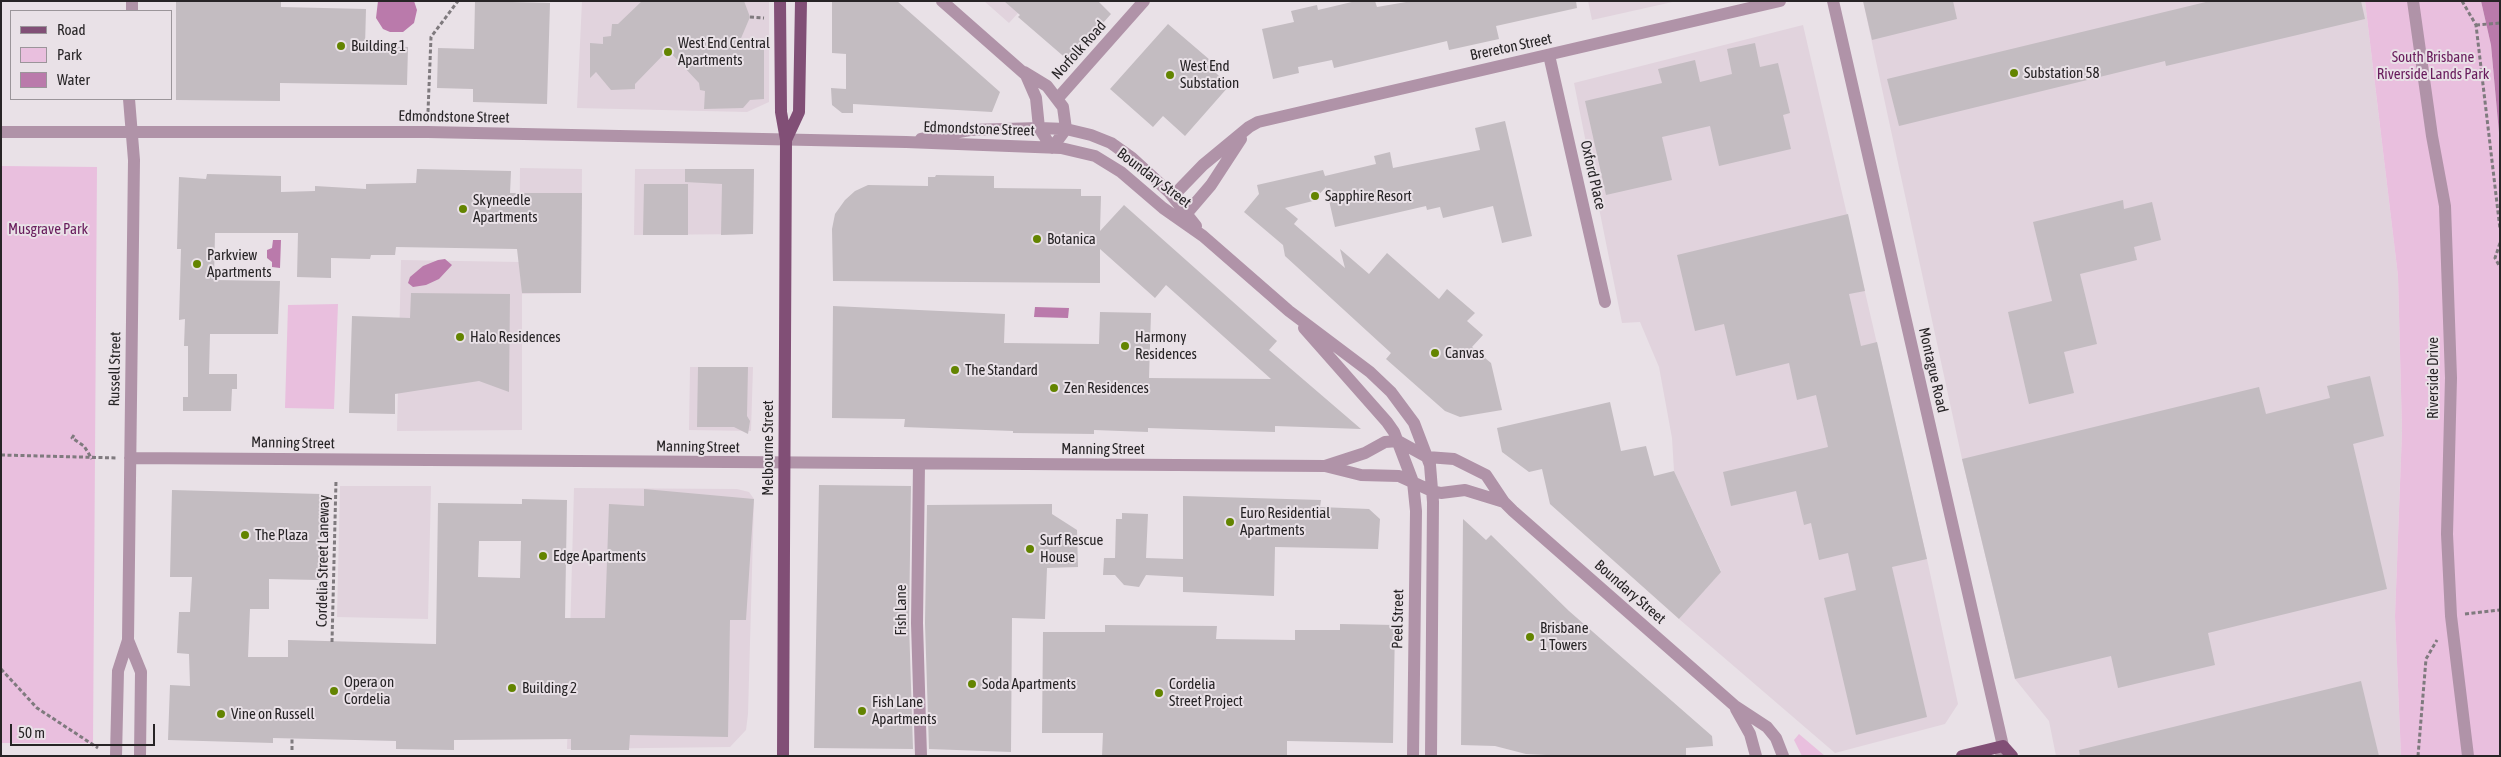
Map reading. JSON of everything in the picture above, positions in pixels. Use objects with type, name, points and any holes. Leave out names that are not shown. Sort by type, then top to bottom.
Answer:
[{"type":"main road","name":"Melbourne Street","points":[[780,1],[781,112],[786,140],[783,756]]},
{"type":"main road","name":"Melbourne Street","points":[[786,140],[799,112],[801,1]]},
{"type":"main road","points":[[1962,756],[2002,751],[2012,756]]},
{"type":"street","points":[[942,1],[1022,71],[1028,79],[1036,98],[1039,128],[1052,148],[1066,129],[1064,110],[1058,98],[1042,82],[1022,71]]},
{"type":"street","name":"Norfolk Road","points":[[1058,98],[1144,1]]},
{"type":"street","name":"Brereton Street","points":[[1173,196],[1203,165],[1249,127],[1267,120],[1780,1]]},
{"type":"street","name":"Montague Road","points":[[1833,1],[2002,751]]},
{"type":"street","name":"Riverside Drive","points":[[2412,1],[2432,136],[2445,206],[2451,378],[2446,534],[2451,616],[2468,756]]},
{"type":"street","name":"Oxford Place","points":[[1549,55],[1605,302]]},
{"type":"street","name":"Russell Street","points":[[116,756],[118,671],[128,640],[134,160],[129,100]]},
{"type":"street","points":[[1187,213],[1214,180],[1249,127]]},
{"type":"street","name":"Edmondstone Street","points":[[906,142],[970,130],[1039,128]]},
{"type":"street","name":"Boundary Street","points":[[1039,128],[1066,129],[1091,135],[1116,146],[1132,158],[1173,196],[1204,236]]},
{"type":"street","name":"Edmondstone Street","points":[[1,132],[131,134],[428,132],[906,142],[1052,148]]},
{"type":"street","name":"Boundary Street","points":[[1052,148],[1078,151],[1107,163],[1204,236],[1289,311],[1359,363],[1391,392],[1414,424],[1428,457],[1432,491],[1441,493],[1465,490],[1504,502]]},
{"type":"street","name":"Boundary Street","points":[[1289,311],[1380,413],[1398,441],[1413,482]]},
{"type":"street","points":[[1398,441],[1428,457]]},
{"type":"street","name":"Manning Street","points":[[1325,466],[1365,454],[1385,442],[1398,441]]},
{"type":"street","name":"Boundary Street","points":[[1428,457],[1454,459],[1472,466],[1486,475],[1504,502],[1734,706],[1767,727],[1776,738],[1782,756]]},
{"type":"street","name":"Manning Street","points":[[130,458],[1325,466],[1361,475],[1399,476],[1432,491]]},
{"type":"street","name":"Fish Lane","points":[[919,464],[917,623],[921,756]]},
{"type":"street","name":"Peel Street","points":[[1413,482],[1416,511],[1413,756]]},
{"type":"street","points":[[1432,491],[1432,756]]},
{"type":"street","name":"Russell Street","points":[[128,640],[141,672],[140,756]]},
{"type":"street","name":"Boundary Street","points":[[1734,706],[1750,734],[1756,756]]},
{"type":"path","points":[[428,112],[431,37],[458,1]]},
{"type":"path","points":[[2462,1],[2476,25],[2500,229]]},
{"type":"path","points":[[2476,25],[2500,23]]},
{"type":"path","points":[[2500,244],[2498,258],[2500,266]]},
{"type":"path","points":[[74,435],[72,438],[84,446],[92,459]]},
{"type":"path","points":[[1,455],[92,459],[130,458]]},
{"type":"path","name":"Cordelia Street Laneway","points":[[332,642],[336,481]]},
{"type":"path","points":[[2418,756],[2426,659],[2451,616],[2500,610]]},
{"type":"path","points":[[1,669],[37,708],[98,748]]},
{"type":"path","points":[[292,739],[292,750]]},
{"type":"shaded area","points":[[582,1],[769,1],[769,102],[747,112],[577,108]]},
{"type":"shaded area","points":[[984,1],[1029,1],[1009,23]]},
{"type":"shaded area","points":[[1588,1],[1677,1],[1592,20]]},
{"type":"shaded area","points":[[1863,1],[2365,1],[2398,276],[2402,431],[2395,616],[2401,756],[2056,756],[2049,721],[2015,679],[1962,459]]},
{"type":"shaded area","points":[[1803,25],[1927,559],[1958,704],[1945,724],[1835,753],[1679,619],[1721,571],[1674,471],[1672,438],[1659,367],[1640,322],[1622,323],[1574,83]]},
{"type":"shaded area","points":[[520,168],[582,169],[581,293],[522,294],[522,430],[397,431],[401,260],[519,262]]},
{"type":"shaded area","points":[[635,169],[754,169],[753,234],[634,235]]},
{"type":"shaded area","points":[[690,367],[753,367],[751,431],[689,430]]},
{"type":"shaded area","points":[[340,486],[431,486],[428,619],[337,617]]},
{"type":"shaded area","points":[[574,488],[737,489],[749,492],[754,499],[748,714],[746,730],[730,747],[567,749]]},
{"type":"green space","name":"South Brisbane Riverside Lands Park","points":[[2365,1],[2481,1],[2491,45],[2500,144],[2500,756],[2401,756],[2395,616],[2402,431],[2398,276]]},
{"type":"green space","name":"Musgrave Park","points":[[1,166],[97,167],[93,743],[1,743]]},
{"type":"green space","points":[[338,304],[334,409],[285,408],[288,305]]},
{"type":"green space","points":[[1799,734],[1825,756],[1802,756],[1794,740]]},
{"type":"water","points":[[378,1],[414,1],[417,10],[414,23],[403,32],[390,32],[383,29],[376,18]]},
{"type":"water","points":[[2481,1],[2500,1],[2500,144],[2491,45]]},
{"type":"water","points":[[273,240],[281,240],[280,268],[272,267],[272,262],[267,258],[267,250],[272,248]]},
{"type":"water","points":[[445,259],[452,265],[439,279],[426,285],[413,287],[408,283],[410,277],[423,266]]},
{"type":"water","points":[[1035,307],[1069,308],[1068,318],[1034,317]]},
{"type":"building","points":[[176,1],[281,1],[281,7],[366,9],[365,46],[408,47],[407,85],[280,83],[280,101],[176,100]]},
{"type":"building","points":[[475,1],[550,3],[547,104],[473,102],[473,89],[437,88],[438,48],[474,49]]},
{"type":"building","points":[[642,1],[744,1],[750,17],[739,43],[764,45],[764,99],[750,100],[743,108],[704,109],[705,91],[700,90],[699,83],[668,50],[635,84],[635,89],[611,90],[596,72],[590,78],[590,43],[603,44],[603,37],[611,36],[612,24],[618,24]]},
{"type":"building","points":[[832,1],[897,1],[1000,92],[992,112],[853,104],[853,113],[842,113],[832,105],[831,88],[846,89],[846,54],[832,53]]},
{"type":"building","points":[[1004,1],[1098,1],[1111,14],[1069,61],[1018,17],[1020,15]]},
{"type":"building","points":[[1356,1],[1375,1],[1377,7],[1412,1],[1576,1],[1577,8],[1496,26],[1499,39],[1449,50],[1447,41],[1334,68],[1332,60],[1298,67],[1299,73],[1273,79],[1262,29],[1294,22],[1291,11],[1317,5],[1318,10]]},
{"type":"building","points":[[1863,1],[1953,1],[1957,19],[1872,40]]},
{"type":"building","points":[[2210,1],[2361,1],[2365,19],[2166,66],[2165,61],[1899,126],[1887,79]]},
{"type":"building","name":"West End Substation","points":[[1168,24],[1210,60],[1207,64],[1229,86],[1185,136],[1163,116],[1153,127],[1110,89]]},
{"type":"building","points":[[1755,43],[1760,67],[1778,63],[1790,113],[1783,115],[1791,149],[1719,166],[1710,126],[1662,137],[1672,180],[1606,195],[1585,101],[1662,83],[1658,69],[1695,60],[1700,82],[1732,74],[1727,49]]},
{"type":"building","points":[[1505,121],[1532,236],[1502,243],[1493,206],[1443,218],[1440,207],[1427,210],[1426,206],[1335,227],[1326,187],[1313,201],[1285,208],[1298,219],[1294,224],[1345,268],[1340,249],[1369,274],[1387,253],[1439,299],[1447,289],[1475,313],[1467,321],[1483,335],[1472,347],[1491,363],[1502,410],[1460,417],[1445,411],[1386,359],[1391,353],[1285,256],[1283,245],[1244,212],[1259,194],[1257,185],[1323,170],[1325,176],[1376,164],[1374,156],[1390,152],[1393,168],[1480,150],[1475,128]]},
{"type":"building","points":[[417,169],[511,171],[510,193],[582,193],[581,293],[522,293],[517,249],[396,247],[395,255],[371,255],[370,259],[331,258],[331,278],[297,277],[298,233],[215,233],[214,280],[280,281],[278,334],[210,334],[209,374],[237,374],[237,389],[232,389],[231,411],[183,411],[183,397],[188,397],[188,346],[184,346],[185,319],[179,320],[181,249],[177,249],[179,177],[206,179],[207,174],[281,176],[281,192],[315,191],[315,186],[366,189],[366,184],[416,183]]},
{"type":"building","points":[[685,169],[754,169],[753,234],[721,235],[722,184],[685,182]]},
{"type":"building","points":[[936,175],[994,176],[994,188],[1081,189],[1081,196],[1101,196],[1100,231],[1124,205],[1277,341],[1269,350],[1361,429],[1275,426],[1275,432],[1148,428],[1148,432],[1094,430],[1094,434],[1013,433],[1013,431],[904,427],[905,419],[832,418],[833,306],[1005,314],[1004,343],[1099,344],[1100,312],[1151,313],[1149,378],[1271,379],[1166,285],[1155,298],[1100,249],[1100,283],[833,281],[832,229],[835,214],[845,200],[855,191],[868,185],[928,186],[928,177],[935,177]]},
{"type":"building","points":[[644,184],[688,184],[688,235],[643,235]]},
{"type":"building","points":[[2123,200],[2124,209],[2152,202],[2161,240],[2134,247],[2137,260],[2080,274],[2097,344],[2064,352],[2074,393],[2029,404],[2008,312],[2052,301],[2033,222]]},
{"type":"building","points":[[1848,214],[1865,291],[1849,294],[1861,346],[1877,342],[1927,559],[1892,567],[1927,717],[1856,735],[1824,598],[1856,590],[1848,553],[1819,560],[1811,523],[1804,525],[1796,491],[1731,506],[1723,472],[1828,447],[1816,395],[1797,400],[1789,363],[1736,376],[1724,324],[1695,331],[1677,255]]},
{"type":"building","name":"Halo Residences","points":[[411,293],[510,294],[509,392],[479,381],[395,394],[395,414],[349,413],[352,316],[410,318]]},
{"type":"building","points":[[698,367],[748,367],[747,416],[750,421],[748,434],[734,427],[697,427]]},
{"type":"building","points":[[2370,376],[2384,436],[2353,444],[2387,589],[2208,633],[2215,665],[2118,688],[2111,656],[2015,679],[1962,459],[2259,387],[2266,414],[2330,398],[2327,386]]},
{"type":"building","points":[[1610,402],[1621,451],[1646,446],[1654,476],[1674,471],[1721,572],[1679,619],[1550,504],[1542,469],[1529,472],[1502,452],[1497,428]]},
{"type":"building","points":[[819,485],[911,486],[909,623],[913,749],[814,748]]},
{"type":"building","points":[[644,489],[754,499],[746,620],[730,620],[728,737],[630,735],[629,750],[571,750],[571,739],[454,740],[454,750],[396,749],[396,741],[273,738],[273,743],[168,740],[170,685],[190,686],[189,654],[177,653],[179,612],[190,612],[192,577],[170,577],[172,490],[321,494],[319,580],[269,579],[269,609],[250,609],[248,657],[288,657],[288,640],[436,644],[438,503],[522,504],[522,499],[567,500],[565,618],[605,618],[609,504],[644,506]],"holes":[[[479,541],[521,541],[520,578],[478,577]]]},
{"type":"building","points":[[1183,496],[1321,500],[1320,507],[1369,509],[1380,519],[1378,549],[1275,547],[1274,596],[1183,592],[1183,577],[1146,575],[1139,587],[1124,585],[1115,575],[1103,575],[1104,558],[1115,558],[1116,519],[1122,519],[1122,513],[1148,514],[1146,558],[1183,559]]},
{"type":"building","points":[[1052,504],[1052,514],[1077,530],[1078,567],[1047,568],[1045,619],[1012,618],[1011,752],[929,749],[925,623],[927,505]]},
{"type":"building","name":"Brisbane 1 Towers","points":[[1463,519],[1486,540],[1491,535],[1569,611],[1712,736],[1713,746],[1686,748],[1686,756],[1567,756],[1526,754],[1495,746],[1461,745]]},
{"type":"building","points":[[1340,624],[1395,625],[1393,743],[1287,741],[1287,756],[1102,756],[1103,733],[1042,733],[1043,632],[1105,632],[1105,625],[1217,626],[1216,639],[1295,640],[1295,630],[1340,630]]},
{"type":"building","points":[[2361,681],[2379,756],[2080,756],[2079,750]]},
{"type":"place","name":"Building 1","points":[[341,46]]},
{"type":"place","name":"West End Central Apartments","points":[[668,52]]},
{"type":"place","name":"Substation 58","points":[[2014,73]]},
{"type":"place","name":"West End Substation","points":[[1170,75]]},
{"type":"place","name":"Sapphire Resort","points":[[1315,196]]},
{"type":"place","name":"Skyneedle Apartments","points":[[463,209]]},
{"type":"place","name":"Botanica","points":[[1037,239]]},
{"type":"place","name":"Parkview Apartments","points":[[197,264]]},
{"type":"place","name":"Halo Residences","points":[[460,337]]},
{"type":"place","name":"Harmony Residences","points":[[1125,346]]},
{"type":"place","name":"Canvas","points":[[1435,353]]},
{"type":"place","name":"The Standard","points":[[955,370]]},
{"type":"place","name":"Zen Residences","points":[[1054,388]]},
{"type":"place","name":"Euro Residential Apartments","points":[[1230,522]]},
{"type":"place","name":"The Plaza","points":[[245,535]]},
{"type":"place","name":"Surf Rescue House","points":[[1030,549]]},
{"type":"place","name":"Edge Apartments","points":[[543,556]]},
{"type":"place","name":"Brisbane 1 Towers","points":[[1530,637]]},
{"type":"place","name":"Soda Apartments","points":[[972,684]]},
{"type":"place","name":"Building 2","points":[[512,688]]},
{"type":"place","name":"Opera on Cordelia","points":[[334,691]]},
{"type":"place","name":"Cordelia Street Project","points":[[1159,693]]},
{"type":"place","name":"Fish Lane Apartments","points":[[862,711]]},
{"type":"place","name":"Vine on Russell","points":[[221,714]]}]
